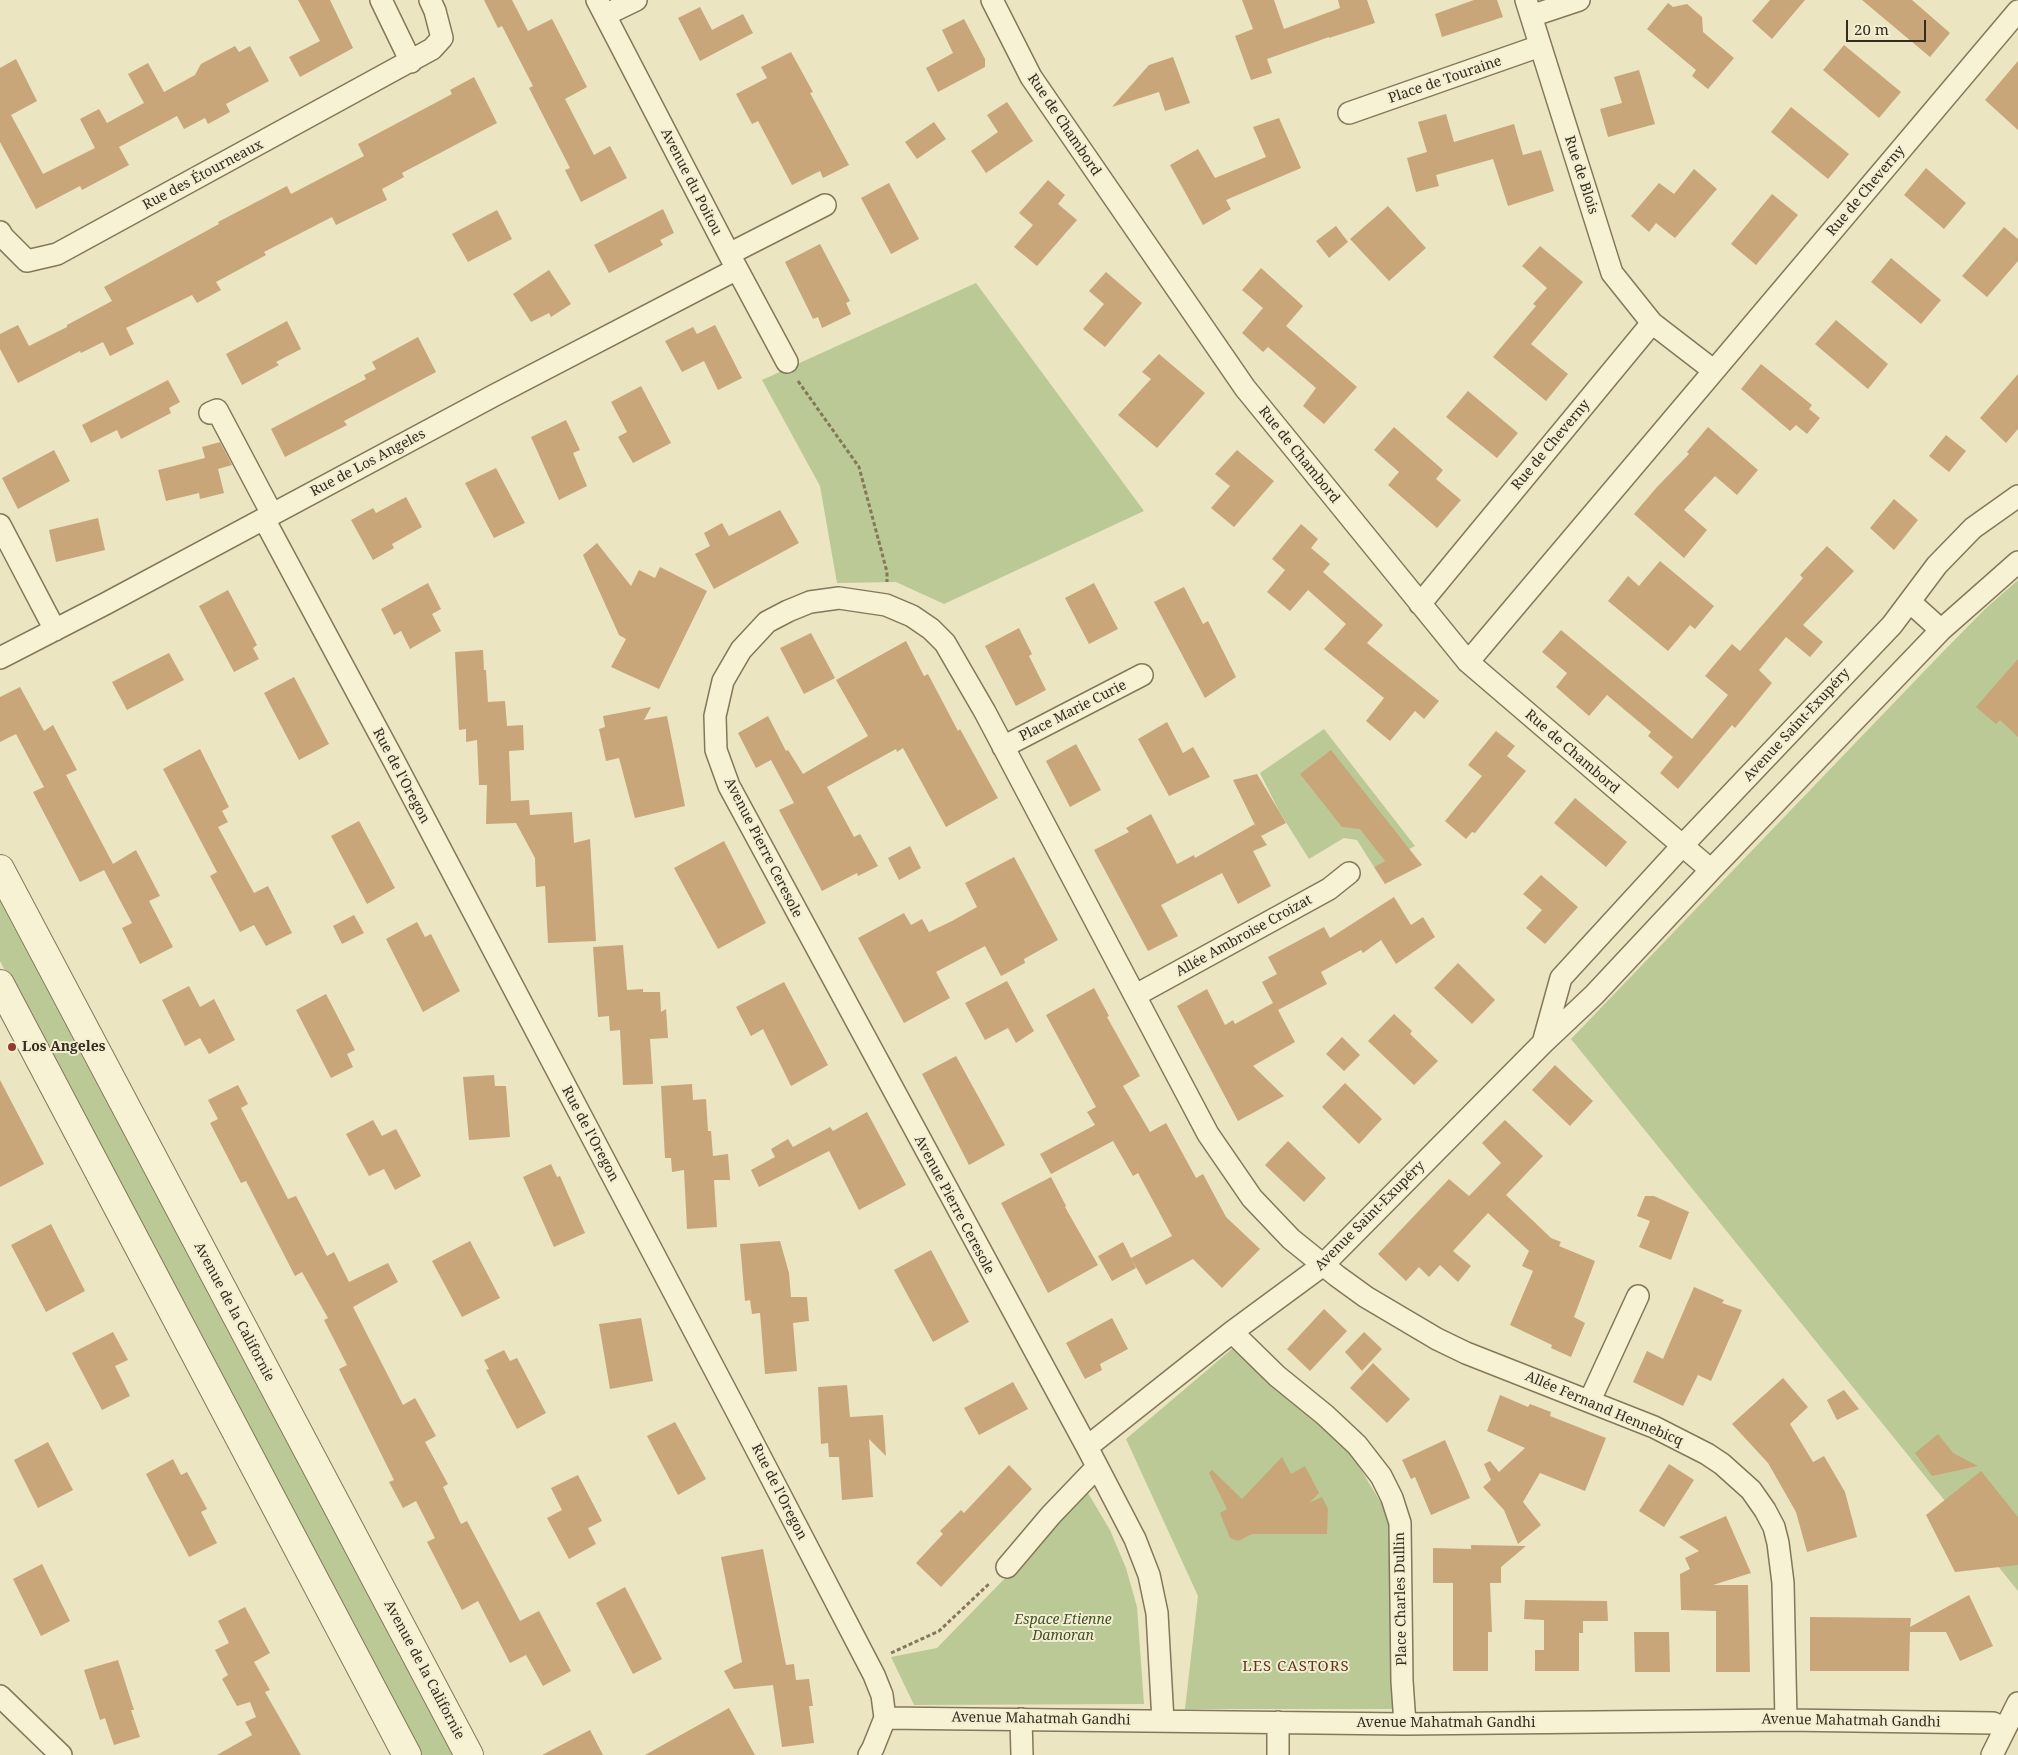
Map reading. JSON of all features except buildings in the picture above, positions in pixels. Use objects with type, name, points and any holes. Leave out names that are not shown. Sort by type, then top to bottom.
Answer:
[{"type":"street","points":[[381,0],[411,62]]},
{"type":"street","name":"Rue des Étourneaux","points":[[0,232],[27,261],[57,254],[432,49],[442,38],[435,10],[430,0]]},
{"type":"street","points":[[601,8],[636,0]]},
{"type":"street","name":"Rue de Chambord","points":[[992,0],[1031,78],[1245,388],[1420,604],[1468,662],[1682,846]]},
{"type":"street","name":"Rue de Blois","points":[[1579,0],[1528,8],[1612,273],[1652,323]]},
{"type":"street","name":"Avenue du Poitou","points":[[601,8],[790,368]]},
{"type":"street","name":"Rue de Cheverny","points":[[1468,662],[2018,11]]},
{"type":"street","name":"Place de Touraine","points":[[1349,113],[1540,46]]},
{"type":"street","name":"Rue de Los Angeles","points":[[0,658],[501,392],[733,262],[825,205]]},
{"type":"street","points":[[1652,323],[1713,370]]},
{"type":"street","name":"Rue de Cheverny","points":[[1420,604],[1652,323]]},
{"type":"street","name":"Rue de l'Oregon","points":[[210,413],[216,410],[268,517],[394,761],[868,1664],[882,1695],[885,1718]]},
{"type":"street","name":"Avenue Saint-Exupéry","points":[[1543,1043],[1561,978],[1682,846],[1892,625],[1937,565],[1974,528],[2018,496]]},
{"type":"street","points":[[0,525],[55,630]]},
{"type":"street","name":"Avenue Saint-Exupéry","points":[[1087,1447],[1232,1332],[1323,1265],[1543,1043],[1594,995],[1941,630],[2018,562]]},
{"type":"street","name":"Avenue Pierre Ceresole","points":[[1162,1721],[1157,1613],[1149,1575],[1135,1539],[748,822],[729,786],[716,750],[715,716],[723,681],[741,650],[767,622],[810,602],[839,598],[886,604],[912,616],[931,629],[945,643],[1136,995],[1208,1134],[1252,1198],[1291,1238],[1323,1265]]},
{"type":"street","points":[[1910,602],[1941,630]]},
{"type":"street","name":"Place Marie Curie","points":[[1003,747],[1142,675]]},
{"type":"street","points":[[1682,846],[1711,870]]},
{"type":"street","name":"Avenue de la Californie","points":[[0,869],[468,1755]]},
{"type":"street","name":"Allée Ambroise Croizat","points":[[1136,995],[1329,889],[1349,873]]},
{"type":"street","points":[[0,984],[407,1755]]},
{"type":"street","name":"Allée Fernand Hennebicq","points":[[1323,1265],[1366,1297],[1436,1339],[1466,1353],[1590,1400],[1654,1427],[1707,1454],[1735,1474],[1751,1490],[1765,1510],[1774,1526],[1778,1543],[1783,1583],[1786,1720]]},
{"type":"street","points":[[1590,1400],[1638,1296]]},
{"type":"street","name":"Place Charles Dullin","points":[[1232,1332],[1277,1376],[1358,1445],[1381,1476],[1392,1498],[1400,1523],[1404,1724]]},
{"type":"street","points":[[1007,1567],[1051,1515],[1097,1467]]},
{"type":"street","points":[[0,1696],[61,1755]]},
{"type":"street","points":[[1992,1755],[2018,1703]]},
{"type":"street","points":[[869,1755],[885,1718]]},
{"type":"street","name":"Avenue Mahatmah Gandhi","points":[[885,1718],[1404,1724],[1786,1720],[1993,1723],[2005,1729]]},
{"type":"street","points":[[1021,1719],[1022,1755]]},
{"type":"street","points":[[1278,1722],[1278,1755]]},
{"type":"path","points":[[790,368],[859,467],[887,572],[886,604]]},
{"type":"path","points":[[868,1664],[939,1631],[1007,1567]]},
{"type":"green space","points":[[976,283],[1144,511],[944,604],[896,582],[837,583],[820,486],[762,380]]},
{"type":"green space","points":[[2018,580],[2018,1591],[1571,1039],[1934,661],[1985,609]]},
{"type":"green space","points":[[1324,729],[1415,846],[1374,867],[1357,840],[1344,838],[1309,859],[1279,811],[1260,773]]},
{"type":"green space","points":[[0,887],[457,1755],[417,1755],[0,961]]},
{"type":"green space","points":[[1239,1343],[1349,1450],[1395,1526],[1400,1709],[1185,1709],[1198,1596],[1126,1439]]},
{"type":"green space","name":"Espace Etienne Damoran","points":[[1088,1493],[1110,1530],[1126,1568],[1137,1607],[1144,1704],[914,1705],[891,1657],[937,1648]]},
{"type":"place","name":"Los Angeles","points":[[12,1047]]},
{"type":"district","name":"LES CASTORS","points":[[1296,1667]]}]
